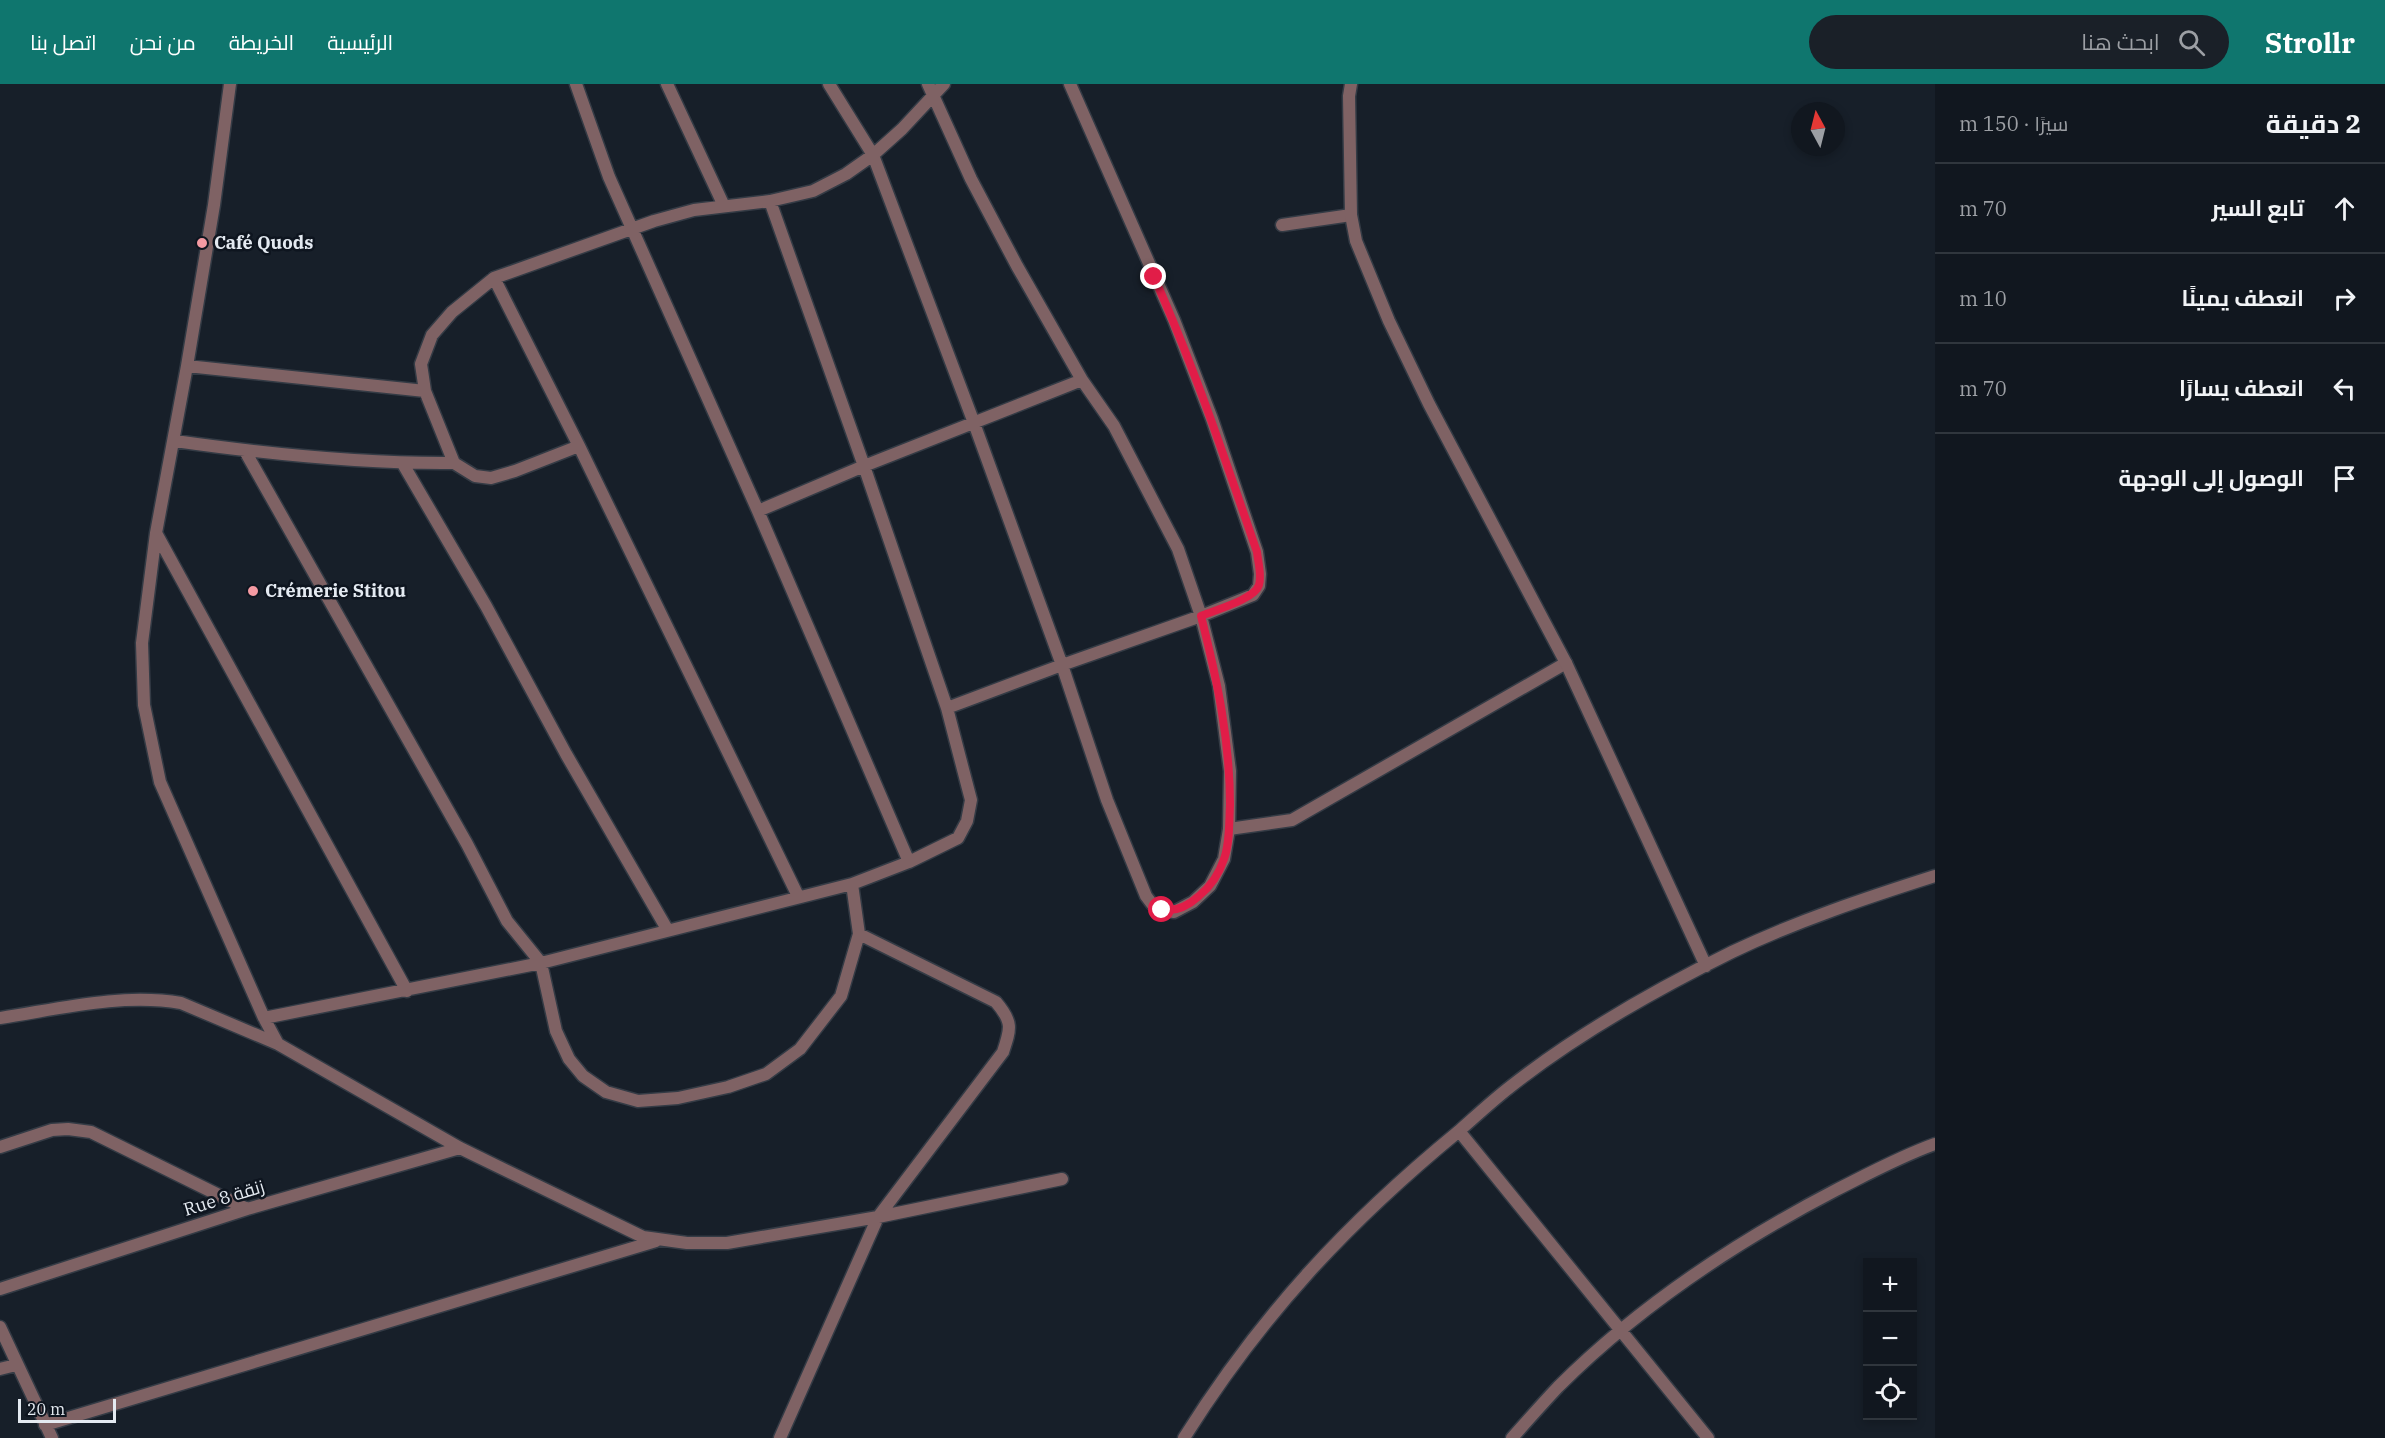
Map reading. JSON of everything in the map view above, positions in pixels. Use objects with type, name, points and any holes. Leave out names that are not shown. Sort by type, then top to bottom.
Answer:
[{"type":"street","points":[[230,84],[175,441],[156,533],[142,643],[144,705],[160,782],[264,1018],[278,1044]]},
{"type":"street","points":[[576,84],[609,177],[758,511],[909,862]]},
{"type":"street","points":[[667,84],[724,206]]},
{"type":"street","points":[[829,84],[873,155],[1062,665],[1107,800],[1146,896],[1152,904],[1162,910],[1174,912],[1193,902],[1210,886],[1224,859],[1229,829],[1230,771],[1219,686],[1201,616],[1178,549],[1114,426],[1082,380],[1017,266],[971,179],[930,89]]},
{"type":"street","points":[[454,463],[425,391],[421,364],[432,335],[452,312],[494,278],[654,221],[693,210],[770,201],[813,191],[846,174],[873,155],[902,129],[930,89],[944,84]]},
{"type":"street","points":[[947,708],[1201,616],[1253,595],[1259,586],[1257,552],[1212,419],[1174,320],[1070,84]]},
{"type":"street","points":[[1351,84],[1349,96],[1351,215],[1356,241],[1394,332],[1429,404],[1566,663],[1706,966]]},
{"type":"street","points":[[264,1018],[541,963],[667,929],[852,884],[909,862],[958,838],[967,821],[970,800],[947,708],[770,201]]},
{"type":"street","points":[[1282,225],[1351,215]]},
{"type":"street","points":[[494,278],[579,446],[798,896]]},
{"type":"street","points":[[187,366],[425,391]]},
{"type":"street","points":[[758,511],[864,466],[1082,380]]},
{"type":"street","points":[[175,441],[245,451],[403,464],[454,463],[475,476],[490,478],[579,446]]},
{"type":"street","points":[[245,451],[467,844],[507,921],[541,963],[556,1031],[569,1059],[583,1076],[606,1092],[638,1101],[678,1098],[728,1087],[766,1074],[800,1049],[841,996],[859,934],[852,884]]},
{"type":"street","points":[[403,464],[486,606],[566,754],[667,929]]},
{"type":"street","points":[[156,533],[407,990]]},
{"type":"street","points":[[1229,829],[1292,820],[1566,663]]},
{"type":"street","points":[[1184,1438],[1253,1338],[1316,1262],[1359,1218],[1510,1087],[1556,1053],[1616,1016],[1706,966],[1785,929],[1935,876]]},
{"type":"street","points":[[780,1438],[878,1217],[1003,1052],[1011,1030],[1007,1015],[996,1002],[859,934]]},
{"type":"street","points":[[0,1018],[132,999],[181,1003],[278,1044],[460,1148],[643,1237],[687,1243],[727,1243],[878,1217],[1062,1179]]},
{"type":"street","points":[[0,1147],[52,1130],[68,1129],[91,1132],[246,1209]]},
{"type":"street","points":[[1459,1131],[1706,1437]]},
{"type":"street","points":[[1512,1438],[1558,1388],[1652,1306],[1760,1232],[1865,1175],[1935,1144]]},
{"type":"street","name":"Rue 8 زنقة","points":[[0,1289],[246,1209],[460,1148]]},
{"type":"street","points":[[45,1425],[660,1239]]},
{"type":"street","points":[[0,1328],[52,1438]]},
{"type":"street","points":[[0,1369],[16,1365]]},
{"type":"place","name":"Café Quods","points":[[202,243]]},
{"type":"place","name":"Crémerie Stitou","points":[[253,591]]},
{"type":"route","points":[[1154,277],[1174,320],[1212,419],[1257,552],[1260,574],[1259,586],[1253,595],[1201,616],[1219,686],[1230,771],[1229,829],[1224,859],[1210,886],[1193,902],[1174,912],[1162,910]]}]
